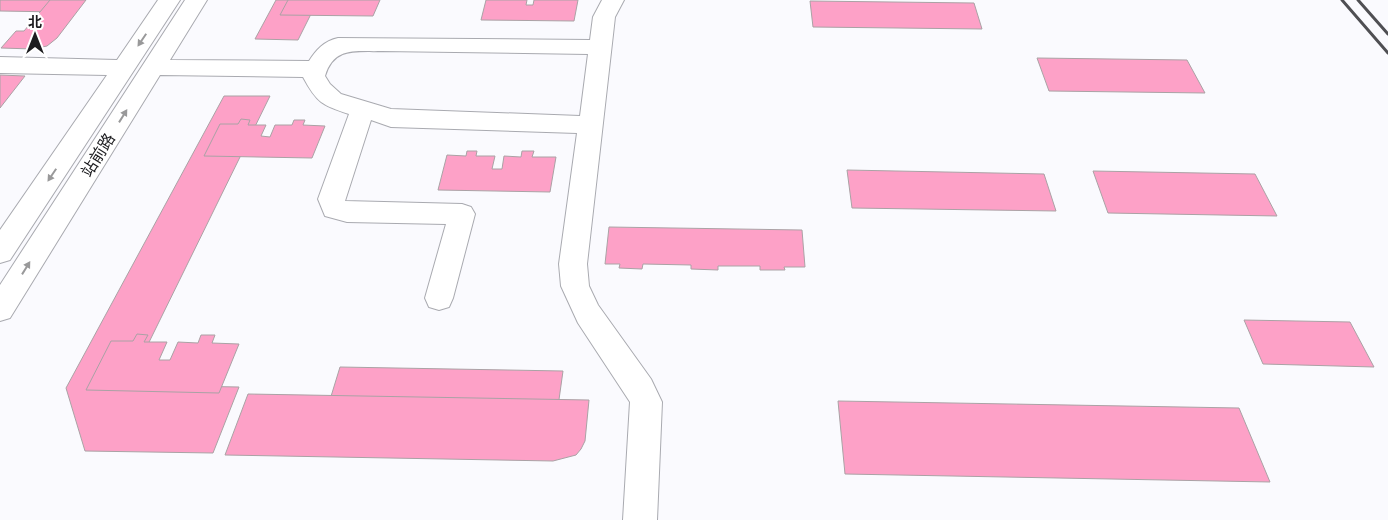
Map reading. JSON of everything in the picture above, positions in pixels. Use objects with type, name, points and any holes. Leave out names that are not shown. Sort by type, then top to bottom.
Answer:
[{"type":"street","name":"站前路","points":[[0,252],[170,0]]},
{"type":"street","name":"站前路","points":[[0,309],[196,0]]},
{"type":"street","points":[[613,0],[604,17],[573,264],[575,286],[588,314],[640,389],[646,402],[640,520]]},
{"type":"street","points":[[590,124],[391,118],[333,100],[321,89],[314,76],[324,55],[338,46],[382,44],[600,47]]},
{"type":"street","points":[[0,65],[124,68]]},
{"type":"street","points":[[154,67],[316,69]]},
{"type":"street","points":[[363,109],[331,199],[334,209],[347,212],[462,214],[439,298]]},
{"type":"building","points":[[0,0],[70,0],[60,12],[0,11]]},
{"type":"building","points":[[50,0],[86,0],[57,38],[47,46],[33,49],[1,48],[16,31],[24,31]]},
{"type":"building","points":[[276,0],[318,0],[298,40],[255,39]]},
{"type":"building","points":[[288,0],[380,0],[373,16],[280,15]]},
{"type":"building","points":[[486,0],[527,0],[526,5],[533,5],[534,0],[578,0],[574,21],[481,20]]},
{"type":"building","points":[[810,1],[974,3],[982,29],[813,27]]},
{"type":"building","points":[[1037,58],[1187,60],[1205,93],[1049,91]]},
{"type":"building","points":[[0,75],[25,76],[0,108]]},
{"type":"building","points":[[224,96],[270,96],[128,385],[239,387],[213,453],[85,451],[66,388]]},
{"type":"building","points":[[241,119],[250,120],[248,125],[266,125],[261,136],[270,137],[275,125],[292,125],[294,120],[305,120],[303,125],[325,126],[312,158],[204,156],[220,124],[238,124]]},
{"type":"building","points":[[467,151],[477,151],[476,156],[495,156],[492,169],[502,169],[504,156],[521,157],[522,151],[534,151],[532,157],[556,157],[550,192],[438,190],[447,155],[466,156]]},
{"type":"building","points":[[847,170],[1044,174],[1056,211],[852,208]]},
{"type":"building","points":[[1093,171],[1255,174],[1277,216],[1108,213]]},
{"type":"building","points":[[609,227],[802,230],[805,267],[784,267],[785,270],[760,270],[760,266],[718,266],[718,270],[691,269],[691,265],[643,264],[642,269],[619,268],[620,264],[605,264]]},
{"type":"building","points":[[1244,320],[1350,322],[1374,367],[1263,364]]},
{"type":"building","points":[[137,334],[148,335],[144,342],[167,342],[159,360],[170,360],[178,342],[198,343],[201,335],[215,335],[212,343],[239,344],[219,393],[86,390],[111,341],[133,341]]},
{"type":"building","points":[[340,367],[563,371],[556,421],[325,416]]},
{"type":"building","points":[[248,394],[589,400],[585,441],[581,449],[576,455],[553,461],[225,455]]},
{"type":"building","points":[[838,401],[1239,408],[1270,482],[845,474]]},
{"type":"railway","points":[[1342,0],[1388,53]]},
{"type":"railway","points":[[1358,0],[1388,34]]}]
